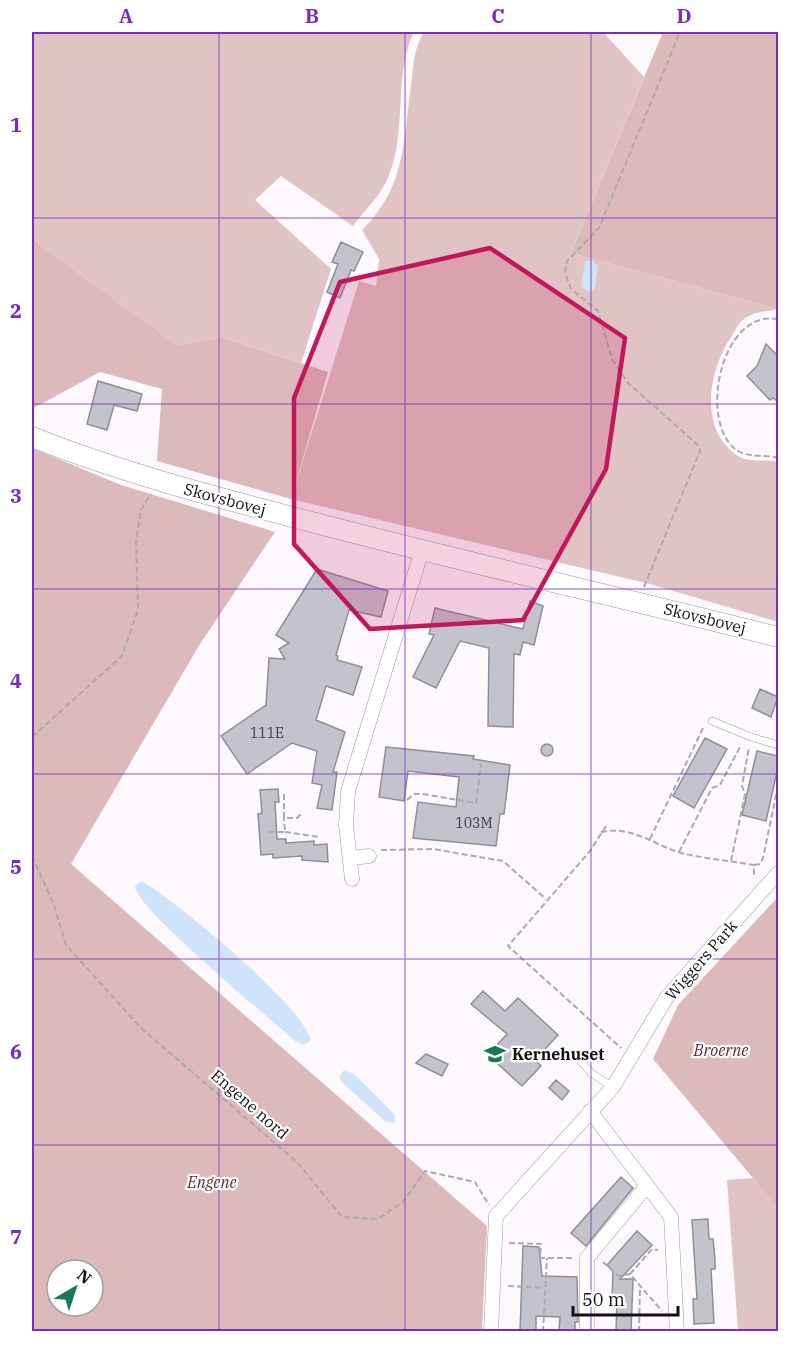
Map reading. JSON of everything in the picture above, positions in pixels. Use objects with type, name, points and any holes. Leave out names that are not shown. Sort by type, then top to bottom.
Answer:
[{"type":"street","name":"Skovsbovej","points":[[32,436],[95,462],[159,482],[422,550],[639,601],[778,637]]},
{"type":"street","points":[[352,879],[346,825],[348,791],[422,550]]},
{"type":"street","points":[[351,858],[369,856]]},
{"type":"street","name":"Wiggers Park","points":[[496,1216],[613,1087],[667,997],[778,873]]},
{"type":"street","points":[[590,1111],[671,1218],[677,1326]]},
{"type":"street","points":[[587,1332],[590,1254],[646,1186]]},
{"type":"street","points":[[491,1332],[496,1216]]},
{"type":"lane","points":[[712,721],[749,737],[778,745]]},
{"type":"lane","points":[[579,1059],[591,1073],[613,1087]]},
{"type":"path","points":[[639,601],[700,452],[699,446],[628,383],[612,359],[598,311],[572,289],[565,273],[567,261],[599,228],[680,32]]},
{"type":"path","points":[[778,319],[765,317],[754,322],[735,338],[723,364],[717,390],[719,424],[728,441],[737,450],[750,455],[778,458]]},
{"type":"path","points":[[32,737],[122,656],[138,609],[136,541],[141,510],[159,482]]},
{"type":"path","points":[[650,838],[682,774],[683,766],[707,721],[712,721]]},
{"type":"path","points":[[679,852],[712,788],[720,785],[749,737]]},
{"type":"path","points":[[731,861],[745,794],[742,786],[749,737]]},
{"type":"path","points":[[407,800],[414,794],[423,794],[476,803],[481,764]]},
{"type":"path","points":[[602,831],[617,830],[650,838],[679,852],[754,865],[760,864],[764,858],[778,786]]},
{"type":"path","points":[[284,794],[285,832]]},
{"type":"path","points":[[284,818],[297,818],[302,813]]},
{"type":"path","points":[[606,826],[593,847],[508,946],[632,1058]]},
{"type":"path","points":[[269,832],[320,837]]},
{"type":"path","points":[[369,856],[374,850],[432,849],[503,861],[546,899]]},
{"type":"path","name":"Engene nord","points":[[32,856],[54,905],[66,945],[141,1028],[297,1162],[342,1217],[378,1219],[403,1202],[424,1171],[475,1182],[496,1216]]},
{"type":"path","points":[[754,865],[753,875],[758,881]]},
{"type":"path","points":[[495,1243],[541,1244],[540,1258],[590,1254],[618,1276],[630,1274],[652,1249],[672,1250]]},
{"type":"path","points":[[543,1332],[546,1258]]},
{"type":"path","points":[[630,1274],[677,1326]]},
{"type":"path","points":[[493,1286],[545,1288]]},
{"type":"path","points":[[639,1332],[640,1286]]},
{"type":"highlighted area","points":[[490,248],[625,338],[606,469],[523,620],[370,629],[294,544],[294,398],[340,282]]},
{"type":"shaded area","points":[[32,32],[414,32],[407,49],[393,164],[383,188],[353,226],[281,176],[255,200],[331,269],[301,363],[222,337],[177,345],[32,239]]},
{"type":"shaded area","points":[[424,32],[603,32],[644,77],[571,253],[778,309],[752,314],[739,324],[718,364],[711,398],[712,414],[725,444],[743,458],[778,462],[778,622],[650,584],[291,499],[359,281],[376,286],[379,259],[362,230],[376,214],[395,180],[404,145],[414,57]]},
{"type":"shaded area","points":[[753,1178],[778,1208],[778,1331],[738,1331],[727,1180]]},
{"type":"green space","points":[[663,32],[778,32],[778,309],[571,253]]},
{"type":"green space","points":[[32,239],[177,345],[222,337],[328,372],[291,499],[157,461],[162,389],[100,372],[32,409]]},
{"type":"green space","name":"Engene","points":[[32,448],[121,485],[275,532],[200,644],[71,864],[487,1226],[482,1331],[32,1331]]},
{"type":"green space","name":"Broerne","points":[[778,897],[778,1208],[653,1059],[678,1005]]},
{"type":"water","points":[[592,260],[598,266],[595,288],[590,292],[581,287],[585,261]]},
{"type":"water","points":[[142,881],[208,931],[262,979],[302,1024],[311,1040],[304,1045],[295,1041],[179,939],[141,898],[135,886]]},
{"type":"water","points":[[344,1070],[354,1074],[395,1115],[394,1123],[386,1122],[342,1082],[339,1077]]},
{"type":"building","points":[[341,242],[363,252],[354,271],[351,270],[340,298],[327,292],[338,264],[332,262]]},
{"type":"building","points":[[766,344],[778,356],[778,402],[773,398],[770,400],[747,376],[757,366]]},
{"type":"building","points":[[98,381],[142,394],[137,411],[114,405],[107,430],[87,424]]},
{"type":"building","points":[[317,569],[388,591],[381,617],[349,610],[336,655],[337,660],[362,667],[353,695],[326,686],[316,720],[345,732],[333,772],[337,772],[332,810],[317,808],[322,785],[312,783],[317,751],[292,743],[247,774],[221,736],[266,705],[269,658],[285,659],[279,649],[289,643],[276,635]]},
{"type":"building","points":[[530,601],[543,606],[534,645],[523,642],[520,655],[514,654],[513,727],[488,726],[489,648],[460,641],[436,688],[413,677],[434,635],[429,634],[435,608],[523,629]]},
{"type":"building","points":[[760,689],[778,697],[771,717],[752,708]]},
{"type":"building","points":[[705,738],[727,749],[694,808],[673,796]]},
{"type":"building","points":[[549,744],[553,750],[549,756],[545,756],[541,748]]},
{"type":"building","points":[[386,747],[474,756],[473,759],[510,765],[504,814],[500,814],[496,846],[413,838],[418,802],[456,807],[459,777],[408,771],[404,801],[379,797]]},
{"type":"building","points":[[757,751],[778,756],[778,767],[766,821],[742,815]]},
{"type":"building","points":[[278,789],[279,802],[275,802],[277,839],[286,839],[286,843],[314,841],[314,845],[327,844],[328,862],[302,860],[302,856],[273,858],[273,854],[261,855],[258,814],[262,813],[260,790]]},
{"type":"building","points":[[483,991],[505,1011],[518,998],[558,1035],[535,1060],[541,1066],[522,1086],[488,1055],[507,1034],[471,1004]]},
{"type":"building","points":[[426,1054],[448,1064],[442,1076],[416,1063]]},
{"type":"building","points":[[556,1080],[569,1091],[562,1100],[549,1088]]},
{"type":"building","points":[[621,1177],[633,1188],[586,1246],[571,1233]]},
{"type":"building","points":[[708,1219],[709,1239],[713,1239],[715,1259],[715,1269],[711,1269],[714,1323],[694,1324],[693,1299],[697,1299],[692,1220]]},
{"type":"building","points":[[637,1231],[652,1245],[620,1279],[633,1279],[631,1332],[616,1332],[617,1299],[612,1299],[613,1271],[607,1265]]},
{"type":"building","points":[[523,1246],[539,1247],[542,1276],[577,1277],[578,1322],[575,1322],[575,1332],[559,1332],[560,1317],[536,1316],[536,1332],[520,1332]]},
{"type":"place","name":"Kernehuset","points":[[495,1054]]}]
